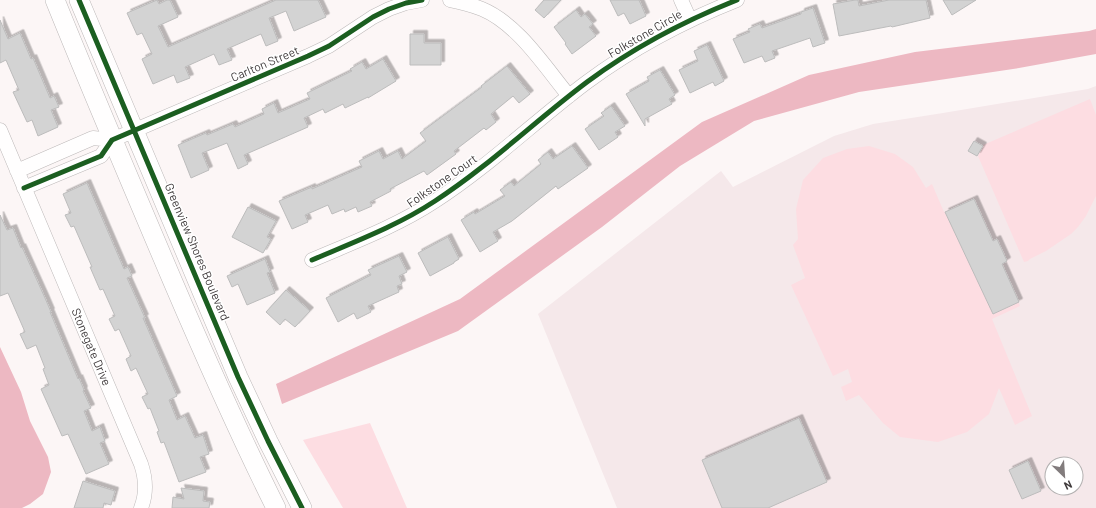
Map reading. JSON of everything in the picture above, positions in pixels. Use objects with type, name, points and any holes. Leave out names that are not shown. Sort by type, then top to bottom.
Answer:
[{"type":"street","points":[[55,0],[112,140],[221,392],[250,457],[276,508]]},
{"type":"street","name":"Greenview Shores Boulevard","points":[[80,0],[238,377],[302,508]]},
{"type":"street","name":"Carlton Street","points":[[112,140],[308,56],[329,46],[373,17],[389,9],[417,0]]},
{"type":"street","points":[[450,0],[467,3],[483,10],[499,18],[513,29],[569,96]]},
{"type":"street","points":[[681,0],[690,20]]},
{"type":"street","name":"Folkstone Circle","points":[[569,96],[620,59],[654,38],[690,20],[737,0]]},
{"type":"street","name":"Folkstone Court","points":[[312,260],[372,235],[403,220],[434,202],[462,183],[569,96]]},
{"type":"street","name":"Stonegate Drive","points":[[0,130],[141,464],[145,482],[145,492],[141,508]]},
{"type":"street","points":[[17,171],[93,138],[112,140]]},
{"type":"street","points":[[24,188],[101,156],[112,140]]},
{"type":"shaded area","points":[[1096,29],[1096,54],[1019,68],[859,92],[754,121],[680,166],[602,227],[458,331],[282,404],[276,384],[460,299],[702,122],[809,75],[915,52]]},
{"type":"shaded area","points":[[1096,86],[1096,508],[617,508],[538,314],[721,171],[733,187],[834,136],[873,124],[1088,89]]},
{"type":"shaded area","points":[[1090,99],[1096,115],[1096,196],[1086,216],[1071,234],[1046,251],[1024,262],[978,156],[983,145]]},
{"type":"shaded area","points":[[869,146],[895,154],[913,167],[926,188],[932,184],[944,212],[974,200],[1020,306],[992,319],[1032,416],[1015,425],[999,388],[989,414],[967,432],[938,442],[900,437],[883,423],[859,395],[846,401],[841,387],[852,382],[848,369],[833,376],[791,285],[805,278],[793,245],[798,239],[796,209],[803,180],[823,158],[847,149]]},
{"type":"shaded area","points":[[0,347],[21,392],[30,421],[48,457],[51,472],[43,494],[22,508],[0,508]]},
{"type":"shaded area","points":[[370,423],[407,508],[343,508],[303,440]]},
{"type":"building","points":[[157,0],[159,4],[170,0],[178,17],[158,26],[168,47],[276,0],[318,0],[326,17],[294,31],[286,11],[269,18],[278,41],[266,46],[261,34],[227,49],[232,60],[219,65],[214,54],[185,67],[190,78],[177,83],[174,75],[153,84],[142,59],[152,54],[142,33],[137,35],[127,13]]},
{"type":"building","points":[[544,0],[561,0],[544,18],[535,10]]},
{"type":"building","points":[[610,0],[639,0],[646,16],[630,24],[624,13],[618,16]]},
{"type":"building","points":[[858,0],[859,6],[889,0],[926,0],[930,18],[892,27],[839,36],[833,4]]},
{"type":"building","points":[[943,0],[976,0],[952,15]]},
{"type":"building","points":[[813,8],[825,43],[813,47],[810,38],[772,51],[775,58],[765,62],[762,56],[744,63],[733,39],[750,32],[748,29],[760,24],[762,28],[801,14],[801,12]]},
{"type":"building","points":[[576,10],[581,17],[585,14],[593,24],[589,27],[596,36],[572,54],[554,27]]},
{"type":"building","points":[[0,20],[8,39],[20,33],[31,59],[33,58],[50,98],[54,96],[59,107],[51,110],[58,127],[38,136],[32,120],[27,122],[13,92],[19,90],[6,60],[0,63]]},
{"type":"building","points":[[410,34],[424,34],[424,43],[441,43],[441,65],[410,65]]},
{"type":"building","points":[[707,45],[724,81],[715,86],[713,82],[690,93],[679,70],[698,61],[694,51]]},
{"type":"building","points":[[383,59],[396,81],[368,98],[345,108],[343,104],[325,113],[323,109],[304,118],[308,127],[244,155],[248,164],[238,169],[227,143],[202,153],[209,170],[191,178],[178,145],[206,133],[207,135],[233,124],[235,127],[264,114],[262,109],[274,103],[278,113],[310,99],[307,93],[352,71],[350,69],[362,62],[366,69]]},
{"type":"building","points":[[507,66],[530,94],[519,103],[513,96],[491,114],[496,122],[486,130],[484,128],[454,151],[456,154],[427,175],[424,171],[390,189],[391,191],[370,202],[372,206],[358,212],[356,207],[345,212],[344,209],[332,214],[328,205],[305,215],[308,222],[292,229],[279,201],[312,187],[312,189],[362,167],[359,161],[379,151],[383,159],[398,151],[402,159],[426,141],[420,133],[482,87],[481,86]]},
{"type":"building","points":[[660,70],[675,95],[669,99],[672,104],[645,119],[645,126],[626,94],[649,81],[647,77]]},
{"type":"building","points":[[611,106],[625,126],[615,132],[618,137],[599,150],[585,129],[604,116],[601,113]]},
{"type":"building","points":[[974,141],[983,146],[977,156],[968,151]]},
{"type":"building","points":[[572,146],[588,168],[558,189],[556,186],[512,221],[493,232],[498,241],[480,252],[461,220],[474,212],[475,214],[505,196],[500,190],[511,182],[514,186],[541,164],[538,160],[548,152],[553,159]]},
{"type":"building","points":[[87,183],[124,269],[128,267],[132,276],[127,278],[177,396],[169,400],[177,420],[185,416],[195,438],[203,435],[209,454],[200,457],[206,472],[179,482],[164,442],[161,443],[157,432],[159,431],[150,408],[148,409],[142,397],[148,394],[136,368],[131,371],[126,359],[131,356],[119,329],[115,331],[109,319],[115,316],[103,289],[100,290],[90,267],[92,267],[74,226],[71,227],[65,215],[71,213],[63,194]]},
{"type":"building","points":[[974,199],[993,241],[997,239],[1007,261],[1002,264],[1019,302],[993,314],[945,212]]},
{"type":"building","points":[[248,207],[276,221],[267,237],[271,239],[263,253],[232,237]]},
{"type":"building","points":[[0,215],[7,230],[13,228],[51,312],[91,408],[84,411],[92,431],[100,427],[105,441],[100,443],[109,464],[86,474],[68,434],[62,436],[41,389],[49,385],[43,369],[45,368],[36,345],[27,349],[20,334],[25,332],[8,293],[0,296]]},
{"type":"building","points":[[448,237],[459,259],[430,276],[418,253]]},
{"type":"building","points":[[399,256],[407,272],[399,276],[402,284],[397,286],[399,292],[368,306],[371,312],[357,319],[354,313],[338,322],[326,298],[371,275],[368,270]]},
{"type":"building","points":[[265,259],[270,272],[267,273],[275,293],[247,305],[238,284],[232,287],[227,276]]},
{"type":"building","points":[[286,290],[310,311],[295,327],[285,319],[280,325],[266,312]]},
{"type":"building","points":[[799,418],[827,482],[768,508],[722,508],[702,460]]},
{"type":"building","points":[[1028,461],[1041,491],[1022,499],[1009,470]]},
{"type":"building","points":[[83,481],[115,491],[111,505],[104,503],[103,508],[74,508]]},
{"type":"building","points":[[181,488],[204,491],[203,501],[210,502],[209,508],[172,508],[173,497],[184,499]]},
{"type":"cycle path","points":[[79,0],[238,377],[302,508]]},
{"type":"cycle path","points":[[24,188],[101,156],[112,140],[329,46],[373,17],[389,9],[406,3],[422,0]]},
{"type":"cycle path","points":[[312,260],[375,233],[421,210],[474,173],[587,82],[622,58],[678,26],[737,0]]}]
